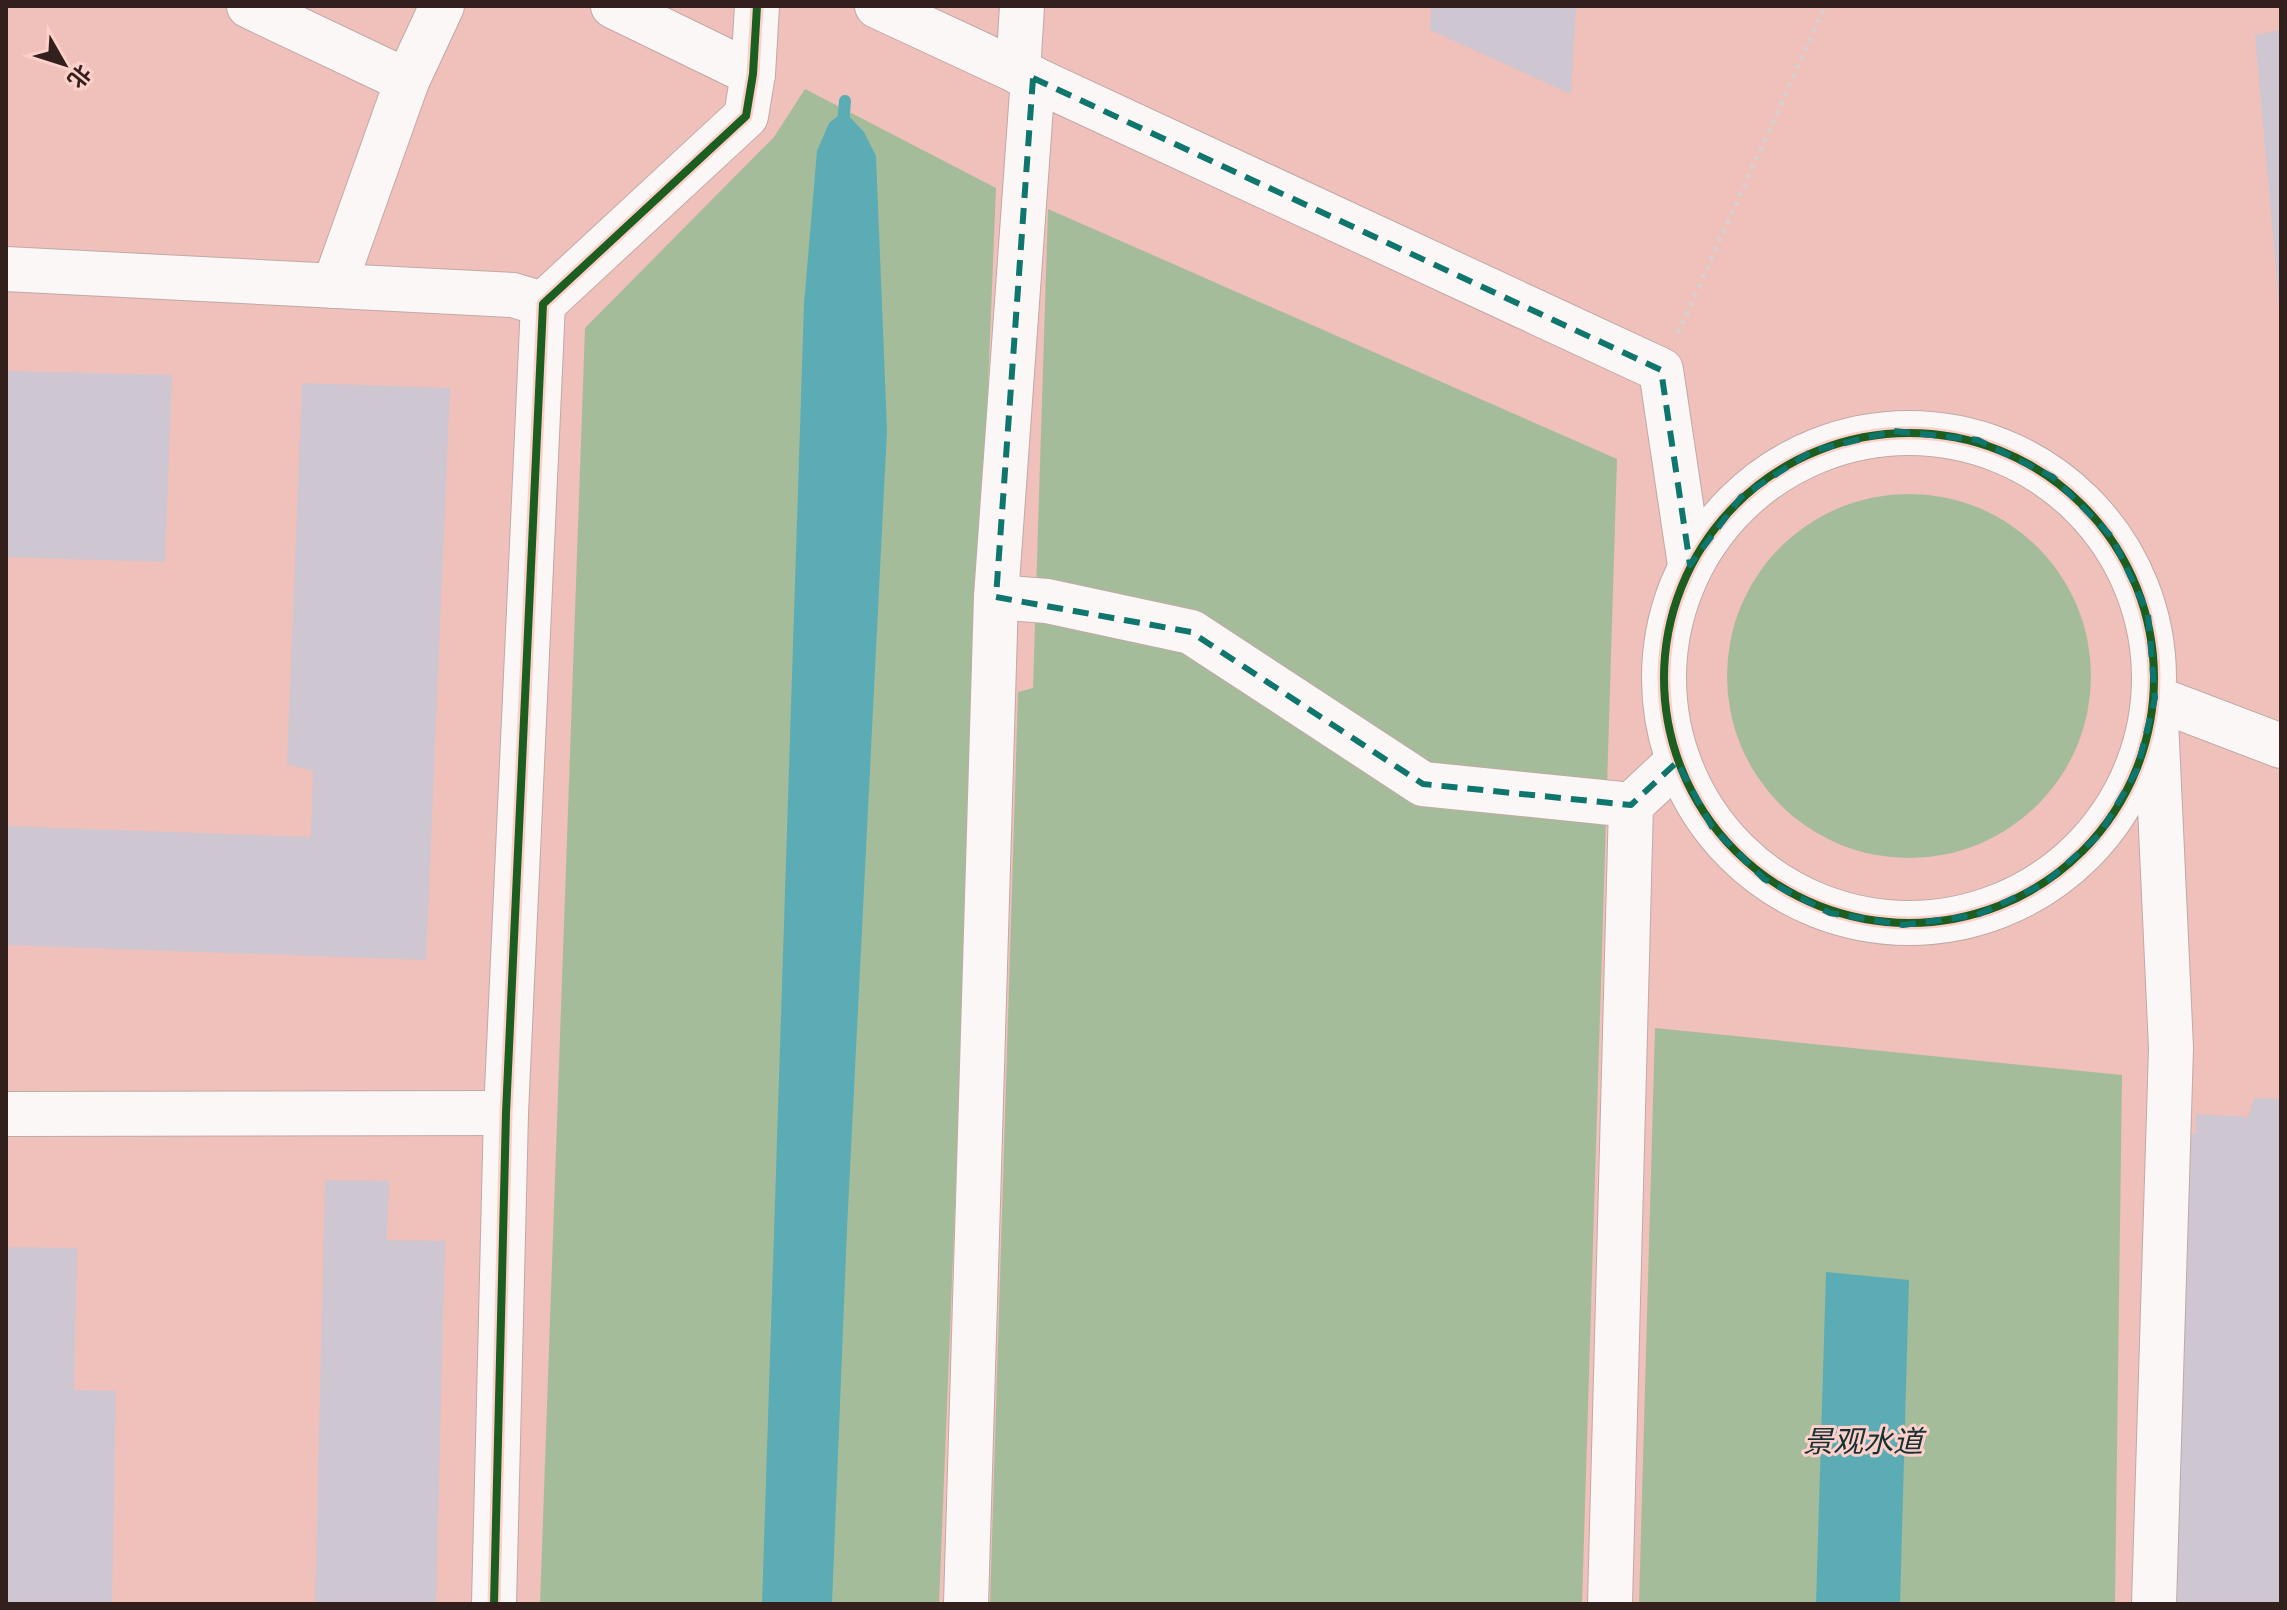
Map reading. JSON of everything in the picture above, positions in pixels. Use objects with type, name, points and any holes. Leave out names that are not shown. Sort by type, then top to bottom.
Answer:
[{"type":"street","points":[[249,6],[407,81]]},
{"type":"street","points":[[334,286],[407,81],[442,6]]},
{"type":"street","points":[[613,6],[753,74]]},
{"type":"street","points":[[494,1604],[506,1113],[543,304],[746,116],[753,74],[757,6]]},
{"type":"street","points":[[877,6],[1661,370],[1690,565]]},
{"type":"street","points":[[966,1604],[996,597],[1026,75],[1022,6]]},
{"type":"street","points":[[6,269],[513,295],[543,304]]},
{"type":"street","points":[[2154,1604],[2171,1048],[2155,698],[2148,614],[2112,537],[2053,477],[1978,440],[1894,431],[1812,451],[1741,497],[1690,565],[1667,629],[1663,696],[1677,762],[1712,827],[1764,879],[1830,913],[1903,925],[1977,915],[2044,884],[2100,834],[2137,770],[2155,698]]},
{"type":"street","points":[[996,597],[1047,601],[1191,632],[1423,784],[1631,805]]},
{"type":"street","points":[[2155,698],[2281,746]]},
{"type":"street","points":[[1610,1604],[1631,805],[1677,762]]},
{"type":"street","points":[[6,1114],[506,1113]]},
{"type":"path","points":[[1661,370],[1825,6]]},
{"type":"highlighted area","points":[[1033,78],[1661,370],[1690,565],[1741,497],[1812,451],[1894,431],[1978,440],[2053,477],[2112,537],[2148,614],[2155,698],[2137,770],[2100,834],[2044,884],[1977,915],[1903,925],[1830,913],[1764,879],[1712,827],[1677,762],[1631,805],[1423,784],[1191,632],[996,597]]},
{"type":"shaded area","points":[[6,6],[2281,6],[2281,1604],[6,1604]]},
{"type":"green space","points":[[805,89],[996,188],[939,1604],[540,1604],[585,328],[774,137]]},
{"type":"green space","points":[[1048,209],[1617,459],[1582,1604],[990,1604],[1018,692],[1033,688]]},
{"type":"green space","points":[[1909,494],[1944,498],[1979,508],[2010,525],[2038,547],[2060,575],[2077,606],[2087,641],[2091,676],[2087,711],[2077,746],[2060,777],[2038,805],[2010,827],[1979,844],[1944,854],[1909,858],[1874,854],[1839,844],[1808,827],[1780,805],[1758,777],[1741,746],[1731,711],[1727,676],[1731,641],[1741,606],[1758,575],[1780,547],[1808,525],[1839,508],[1874,498]]},
{"type":"green space","points":[[1655,1028],[2122,1075],[2115,1604],[1639,1604]]},
{"type":"water","points":[[844,111],[864,132],[876,156],[887,430],[847,1229],[832,1604],[762,1604],[804,304],[817,151],[829,123]]},
{"type":"water","name":"景观水道","points":[[1826,1272],[1909,1280],[1900,1604],[1816,1604]]},
{"type":"building","points":[[1431,6],[1576,6],[1571,94],[1430,30]]},
{"type":"building","points":[[2281,30],[2281,304],[2279,304],[2255,35]]},
{"type":"building","points":[[6,371],[172,375],[165,562],[6,557]]},
{"type":"building","points":[[302,383],[450,388],[426,960],[6,945],[6,826],[311,837],[313,771],[287,764]]},
{"type":"building","points":[[2254,1098],[2281,1099],[2281,1604],[2164,1604],[2178,1134],[2196,1134],[2196,1114],[2248,1117]]},
{"type":"building","points":[[325,1180],[389,1181],[387,1240],[445,1241],[436,1604],[315,1604]]},
{"type":"building","points":[[6,1247],[77,1248],[74,1390],[116,1391],[112,1604],[6,1604]]},
{"type":"waterway","points":[[843,126],[845,101]]},
{"type":"cycle path","points":[[494,1604],[506,1113],[543,304],[746,116],[753,74],[757,6]]},
{"type":"cycle path","points":[[1909,433],[1957,438],[2003,452],[2045,474],[2082,505],[2113,542],[2135,584],[2149,630],[2154,678],[2149,726],[2135,772],[2113,814],[2082,851],[2045,882],[2003,904],[1957,918],[1909,923],[1861,918],[1815,904],[1773,882],[1736,851],[1705,814],[1683,772],[1669,726],[1664,678],[1669,630],[1683,584],[1705,542],[1736,505],[1773,474],[1815,452],[1861,438],[1909,433]]}]
